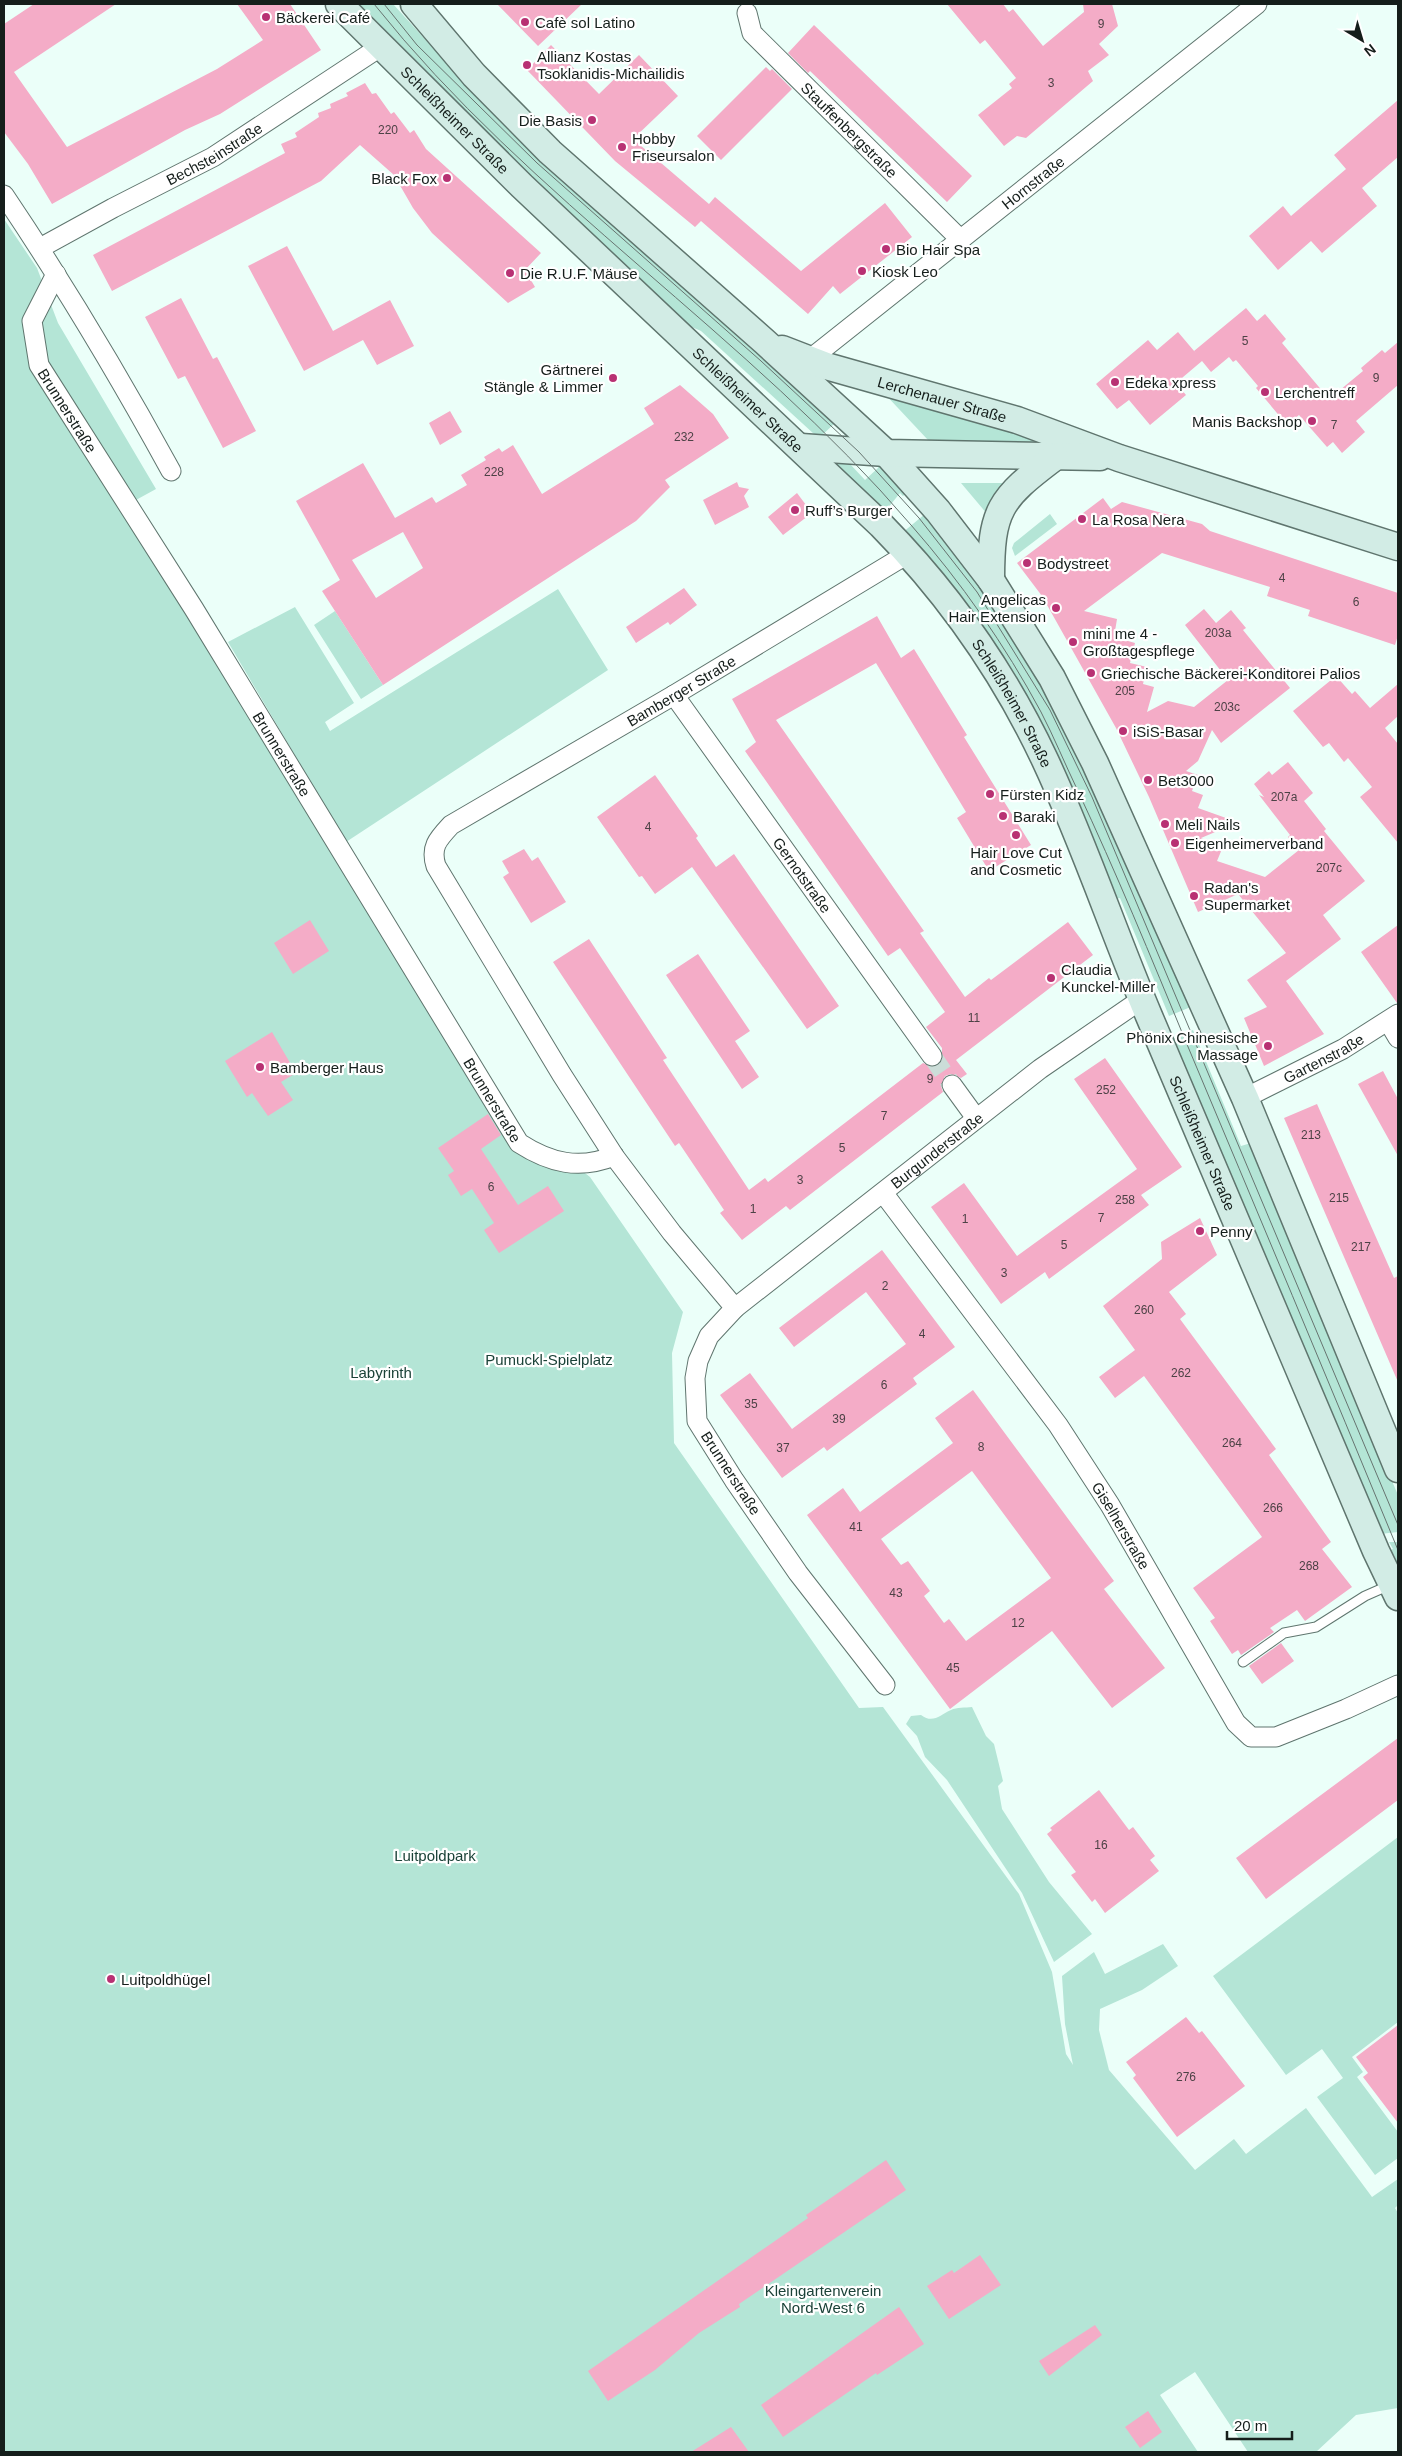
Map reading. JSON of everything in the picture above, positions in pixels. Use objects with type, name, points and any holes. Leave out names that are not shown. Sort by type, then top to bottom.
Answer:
[{"type":"main road","name":"Schleißheimer Straße","points":[[339,4],[380,47],[522,186],[801,448],[909,553],[974,637],[1015,704],[1044,758],[1142,998],[1228,1197],[1376,1551],[1395,1590]]},
{"type":"main road","points":[[414,4],[474,75],[550,152],[765,342],[886,453],[938,511],[991,580],[1052,678],[1076,723],[1245,1098],[1398,1469]]},
{"type":"main road","name":"Lerchenauer Straße","points":[[765,342],[806,359],[1017,420],[1119,458],[1398,547]]},
{"type":"main road","name":"Lerchenauer Straße","points":[[801,448],[886,453],[1119,458]]},
{"type":"main road","points":[[991,580],[991,543],[997,514],[1013,490],[1055,457]]},
{"type":"street","name":"Hornstraße","points":[[806,359],[814,356],[1257,4]]},
{"type":"street","name":"Stauffenbergstraße","points":[[748,13],[752,33],[961,240]]},
{"type":"street","name":"Bechsteinstraße","points":[[40,248],[113,208],[212,158],[380,47]]},
{"type":"street","points":[[4,195],[40,248],[121,380],[171,470]]},
{"type":"street","name":"Brunnerstraße","points":[[56,274],[32,322],[40,365],[194,609],[519,1143],[540,1156],[572,1163],[596,1164],[614,1156]]},
{"type":"street","name":"Bamberger Straße","points":[[614,1156],[557,1067],[436,866],[432,855],[435,843],[450,824],[674,695],[909,553]]},
{"type":"street","name":"Gernotstraße","points":[[674,695],[932,1056]]},
{"type":"street","name":"Burgunderstraße","points":[[735,1308],[884,1194],[976,1118],[1040,1069],[1142,998]]},
{"type":"street","points":[[1393,1017],[1398,1038]]},
{"type":"street","name":"Gartenstraße","points":[[1245,1098],[1343,1049],[1393,1017]]},
{"type":"street","points":[[952,1085],[976,1118]]},
{"type":"street","points":[[614,1156],[672,1233],[735,1308]]},
{"type":"street","name":"Giselherstraße","points":[[884,1194],[1058,1425],[1110,1506],[1236,1723],[1251,1737],[1276,1737],[1346,1709],[1398,1685]]},
{"type":"street","name":"Brunnerstraße","points":[[735,1308],[709,1336],[698,1361],[695,1378],[697,1421],[734,1480],[798,1573],[885,1685]]},
{"type":"lane","points":[[1243,1662],[1284,1633],[1316,1627],[1365,1596],[1395,1590]]},
{"type":"green space","points":[[354,4],[393,4],[454,71],[854,437],[851,440],[834,424],[820,437],[814,434],[701,331],[678,321]]},
{"type":"green space","name":"Luitpoldpark","points":[[4,219],[37,268],[58,323],[156,489],[125,506],[519,1143],[572,1163],[590,1177],[683,1312],[672,1353],[674,1443],[859,1708],[883,1707],[1019,1894],[1052,1972],[1066,2054],[1073,2065],[1065,2024],[1062,1976],[1094,1952],[1105,1974],[1163,1944],[1178,1966],[1142,1990],[1100,2009],[1099,2030],[1109,2070],[1195,2170],[1234,2139],[1246,2154],[1306,2108],[1372,2197],[1398,2179],[1398,2205],[1395,2208],[1398,2213],[1398,2408],[1356,2415],[1316,2452],[1248,2452],[1195,2372],[1160,2395],[1198,2452],[4,2452]]},
{"type":"green space","points":[[883,392],[1050,443],[928,440]]},
{"type":"green space","points":[[850,464],[865,480],[878,466],[882,466],[906,493],[903,496],[900,493],[883,514],[835,465]]},
{"type":"green space","points":[[961,483],[1008,483],[988,515]]},
{"type":"green space","points":[[925,514],[959,557],[1033,667],[1066,728],[1193,1006],[1169,1016],[1120,898],[1112,900],[1098,859],[902,533]]},
{"type":"green space","points":[[1050,514],[1057,524],[1015,556],[1012,548],[1014,543]]},
{"type":"green space","points":[[558,589],[608,670],[346,842],[228,642],[295,607],[354,703],[325,722],[330,731]]},
{"type":"green space","points":[[335,611],[383,685],[361,699],[314,625]]},
{"type":"green space","points":[[1193,1030],[1241,1146],[1251,1143],[1270,1196],[1398,1495],[1398,1532],[1380,1534],[1170,1040]]},
{"type":"green space","points":[[1389,1542],[1398,1542],[1398,1578],[1387,1552],[1393,1549]]},
{"type":"green space","points":[[972,1707],[986,1736],[994,1744],[1003,1781],[998,1786],[1002,1809],[1049,1882],[1092,1934],[1054,1962],[1022,1893],[947,1780],[925,1757],[917,1736],[906,1724],[911,1716],[921,1715],[925,1718],[933,1719],[953,1709]]},
{"type":"green space","points":[[1398,1837],[1398,2022],[1352,2057],[1363,2072],[1357,2077],[1398,2132],[1398,2158],[1375,2175],[1317,2097],[1343,2078],[1322,2049],[1286,2075],[1213,1976]]},
{"type":"building","points":[[34,4],[116,4],[14,72],[67,147],[217,69],[263,40],[237,4],[290,4],[321,50],[220,114],[185,130],[52,204],[28,164],[4,132],[4,24]]},
{"type":"building","points":[[497,4],[582,4],[538,46]]},
{"type":"building","points":[[947,4],[1003,4],[1009,12],[1013,9],[1043,46],[1084,12],[1083,4],[1112,4],[1118,26],[1099,44],[1109,55],[1088,71],[1093,81],[1026,138],[1017,136],[1004,146],[978,115],[1012,88],[1009,84],[1016,78],[985,40],[980,44]]},
{"type":"building","points":[[814,25],[972,176],[947,202],[810,71],[808,73],[788,53]]},
{"type":"building","points":[[551,45],[599,94],[639,55],[678,96],[633,139],[709,204],[715,197],[801,271],[885,203],[912,237],[840,294],[833,286],[808,314],[701,221],[695,227],[615,161],[527,70]]},
{"type":"building","points":[[766,67],[770,71],[772,69],[792,89],[721,160],[697,136]]},
{"type":"building","points":[[365,83],[372,94],[376,93],[391,114],[394,112],[410,133],[414,130],[426,149],[541,253],[525,270],[535,287],[508,303],[432,233],[413,208],[394,175],[360,145],[321,181],[112,291],[93,255],[285,153],[281,144],[297,137],[295,133],[319,117],[318,113],[331,108],[330,104],[348,96],[346,93]]},
{"type":"building","points":[[1398,100],[1398,157],[1362,188],[1377,206],[1322,253],[1311,241],[1278,270],[1249,236],[1283,206],[1291,216],[1346,169],[1334,155]]},
{"type":"building","points":[[287,246],[333,331],[390,300],[414,346],[377,365],[363,340],[304,371],[248,266]]},
{"type":"building","points":[[181,298],[213,359],[217,357],[256,431],[223,448],[185,376],[178,379],[145,317]]},
{"type":"building","points":[[1246,308],[1257,321],[1265,314],[1286,339],[1282,343],[1329,399],[1363,371],[1361,368],[1382,350],[1385,353],[1398,342],[1398,385],[1356,421],[1365,432],[1342,453],[1333,442],[1327,447],[1299,415],[1287,425],[1256,388],[1258,386],[1236,360],[1233,362],[1229,357],[1211,372],[1202,361],[1176,383],[1186,395],[1150,425],[1129,400],[1117,409],[1096,384],[1148,340],[1157,350],[1178,332],[1194,351]]},
{"type":"building","points":[[680,385],[713,414],[729,438],[665,480],[670,487],[636,521],[383,685],[322,591],[340,580],[296,501],[363,463],[395,518],[432,497],[436,503],[467,485],[461,475],[486,460],[484,457],[499,448],[502,452],[513,445],[542,494],[654,424],[644,408]],"holes":[[[403,532],[423,568],[376,598],[352,560]]]},
{"type":"building","points":[[450,411],[462,432],[440,445],[429,423]]},
{"type":"building","points":[[737,482],[739,487],[749,489],[744,496],[749,507],[715,525],[703,500]]},
{"type":"building","points":[[797,493],[812,513],[783,535],[768,517]]},
{"type":"building","points":[[1103,498],[1111,509],[1122,502],[1202,524],[1210,531],[1398,593],[1398,635],[1395,645],[1308,616],[1310,610],[1267,596],[1270,587],[1162,553],[1084,611],[1117,619],[1114,637],[1135,643],[1130,663],[1147,667],[1143,684],[1154,687],[1147,712],[1168,701],[1194,707],[1228,680],[1185,625],[1204,609],[1216,623],[1231,610],[1246,628],[1243,630],[1290,688],[1221,743],[1212,730],[1198,761],[1186,771],[1198,775],[1192,791],[1203,795],[1198,808],[1226,818],[1220,830],[1201,838],[1222,849],[1217,861],[1265,877],[1299,850],[1288,837],[1290,835],[1259,795],[1264,797],[1254,784],[1269,771],[1272,775],[1288,762],[1313,793],[1304,801],[1326,829],[1324,831],[1365,881],[1323,915],[1341,939],[1286,981],[1324,1034],[1264,1066],[1244,1018],[1267,1007],[1247,980],[1286,953],[1238,894],[1198,912],[1149,797],[1116,728],[1042,596],[1017,563]]},
{"type":"building","points":[[684,588],[697,605],[670,625],[668,622],[636,643],[626,627]]},
{"type":"building","points":[[877,616],[901,658],[914,649],[967,735],[964,737],[1031,845],[989,871],[957,818],[966,812],[876,663],[776,720],[924,931],[920,933],[965,997],[989,978],[991,980],[1068,922],[1093,955],[956,1060],[967,1074],[961,1078],[951,1074],[945,1076],[941,1086],[943,1092],[790,1210],[786,1206],[742,1240],[720,1213],[724,1210],[679,1143],[675,1146],[553,962],[589,939],[667,1058],[663,1060],[749,1190],[765,1178],[768,1182],[923,1063],[933,1067],[939,1065],[942,1060],[942,1048],[926,1027],[945,1012],[900,948],[888,956],[745,751],[756,742],[732,699]]},
{"type":"building","points":[[1336,676],[1352,694],[1355,691],[1370,708],[1398,684],[1398,716],[1385,728],[1398,744],[1398,843],[1360,797],[1372,787],[1348,758],[1344,762],[1329,743],[1323,747],[1293,711]]},
{"type":"building","points":[[655,775],[698,836],[696,838],[716,867],[734,854],[839,1006],[807,1029],[692,867],[655,894],[642,876],[639,877],[597,817]]},
{"type":"building","points":[[524,849],[532,861],[538,857],[566,902],[531,923],[503,877],[509,873],[502,861]]},
{"type":"building","points":[[310,920],[329,951],[293,974],[274,943]]},
{"type":"building","points":[[1398,925],[1398,1003],[1397,1003],[1361,952]]},
{"type":"building","points":[[698,954],[750,1031],[735,1041],[759,1077],[742,1089],[666,975]]},
{"type":"building","name":"Bamberger Haus","points":[[272,1032],[296,1073],[281,1082],[293,1100],[268,1116],[252,1093],[247,1097],[225,1061]]},
{"type":"building","points":[[1105,1058],[1182,1167],[1141,1195],[1149,1205],[1049,1279],[1045,1272],[1001,1304],[931,1207],[964,1183],[1017,1256],[1137,1169],[1074,1079]]},
{"type":"building","points":[[1383,1071],[1398,1099],[1398,1156],[1358,1084]]},
{"type":"building","points":[[1317,1104],[1394,1278],[1398,1276],[1398,1382],[1284,1118]]},
{"type":"building","points":[[488,1114],[501,1135],[481,1149],[518,1205],[548,1186],[564,1211],[499,1253],[484,1230],[494,1223],[472,1189],[461,1196],[448,1175],[454,1171],[438,1148]]},
{"type":"building","points":[[1200,1218],[1217,1255],[1169,1292],[1186,1314],[1180,1319],[1276,1449],[1269,1455],[1331,1542],[1322,1549],[1352,1587],[1305,1621],[1297,1610],[1270,1628],[1274,1632],[1241,1655],[1238,1650],[1232,1654],[1210,1621],[1215,1618],[1193,1588],[1262,1537],[1144,1376],[1115,1398],[1099,1377],[1135,1350],[1103,1306],[1162,1259],[1161,1242]]},
{"type":"building","points":[[882,1250],[955,1347],[913,1378],[917,1384],[827,1451],[824,1447],[782,1478],[720,1395],[750,1373],[792,1429],[906,1344],[866,1292],[794,1347],[779,1328]]},
{"type":"building","points":[[973,1390],[1114,1581],[1104,1589],[1165,1668],[1112,1708],[1052,1631],[950,1709],[807,1515],[843,1488],[860,1512],[953,1443],[935,1418]],"holes":[[[972,1471],[1051,1578],[966,1641],[949,1619],[944,1623],[924,1596],[930,1591],[908,1561],[901,1565],[881,1539]]]},
{"type":"building","points":[[1281,1643],[1294,1661],[1262,1684],[1249,1666]]},
{"type":"building","points":[[1398,1738],[1398,1800],[1266,1899],[1236,1858]]},
{"type":"building","points":[[1099,1790],[1129,1830],[1133,1827],[1155,1856],[1150,1860],[1159,1871],[1105,1913],[1095,1899],[1092,1902],[1071,1875],[1076,1872],[1047,1834],[1052,1830],[1050,1828]]},
{"type":"building","points":[[1186,2017],[1199,2033],[1202,2031],[1245,2086],[1177,2137],[1133,2078],[1136,2075],[1126,2062]]},
{"type":"building","points":[[1398,2025],[1398,2123],[1363,2077],[1368,2073],[1356,2057]]},
{"type":"building","points":[[886,2160],[906,2190],[739,2304],[740,2307],[699,2333],[655,2370],[608,2401],[588,2371],[808,2218],[806,2215]]},
{"type":"building","points":[[980,2255],[1001,2285],[949,2319],[927,2286],[952,2270],[954,2273]]},
{"type":"building","points":[[899,2307],[924,2344],[877,2375],[876,2373],[783,2437],[761,2405]]},
{"type":"building","points":[[1095,2325],[1102,2335],[1049,2376],[1039,2361]]},
{"type":"building","points":[[1148,2411],[1162,2432],[1140,2448],[1125,2427]]},
{"type":"building","points":[[731,2427],[749,2452],[691,2452]]},
{"type":"tunnel","points":[[932,1056],[952,1085]]},
{"type":"tram line","points":[[374,4],[435,75],[501,141],[570,205],[781,391],[848,456],[911,525],[965,592],[997,638],[1041,712],[1106,852],[1398,1550]]},
{"type":"tram line","points":[[384,4],[417,45],[537,163],[761,361],[859,452],[919,518],[977,592],[1050,710],[1092,797],[1398,1525]]},
{"type":"place","name":"Bäckerei Café","points":[[266,17]]},
{"type":"place","name":"Cafè sol Latino","points":[[525,22]]},
{"type":"place","name":"Allianz Kostas Tsoklanidis-Michailidis","points":[[527,65]]},
{"type":"place","name":"Die Basis","points":[[592,120]]},
{"type":"place","name":"Hobby Friseursalon","points":[[622,147]]},
{"type":"place","name":"Black Fox","points":[[447,178]]},
{"type":"place","name":"Bio Hair Spa","points":[[886,249]]},
{"type":"place","name":"Kiosk Leo","points":[[862,271]]},
{"type":"place","name":"Die R.U.F. Mäuse","points":[[510,273]]},
{"type":"place","name":"Gärtnerei Stängle & Limmer","points":[[613,378]]},
{"type":"place","name":"Edeka xpress","points":[[1115,382]]},
{"type":"place","name":"Lerchentreff","points":[[1265,392]]},
{"type":"place","name":"Manis Backshop","points":[[1312,421]]},
{"type":"place","name":"Ruff’s Burger","points":[[795,510]]},
{"type":"place","name":"La Rosa Nera","points":[[1082,519]]},
{"type":"place","name":"Bodystreet","points":[[1027,563]]},
{"type":"place","name":"Angelicas Hair Extension","points":[[1056,608]]},
{"type":"place","name":"mini me 4 - Großtagespflege","points":[[1073,642]]},
{"type":"place","name":"Griechische Bäckerei-Konditorei Palios","points":[[1091,673]]},
{"type":"place","name":"iSiS-Basar","points":[[1123,731]]},
{"type":"place","name":"Bet3000","points":[[1148,780]]},
{"type":"place","name":"Fürsten Kidz","points":[[990,794]]},
{"type":"place","name":"Baraki","points":[[1003,816]]},
{"type":"place","name":"Meli Nails","points":[[1165,824]]},
{"type":"place","name":"Hair Love Cut and Cosmetic","points":[[1016,835]]},
{"type":"place","name":"Eigenheimerverband","points":[[1175,843]]},
{"type":"place","name":"Radan's Supermarket","points":[[1194,896]]},
{"type":"place","name":"Claudia Kunckel-Miller","points":[[1051,978]]},
{"type":"place","name":"Phönix Chinesische Massage","points":[[1268,1046]]},
{"type":"place","name":"Bamberger Haus","points":[[260,1067]]},
{"type":"place","name":"Penny","points":[[1200,1231]]},
{"type":"place","name":"Luitpoldhügel","points":[[111,1979]]},
{"type":"park label","name":"Pumuckl-Spielplatz","points":[[549,1359]]},
{"type":"park label","name":"Labyrinth","points":[[381,1372]]},
{"type":"park label","name":"Kleingartenverein Nord-West 6","points":[[823,2298]]}]
